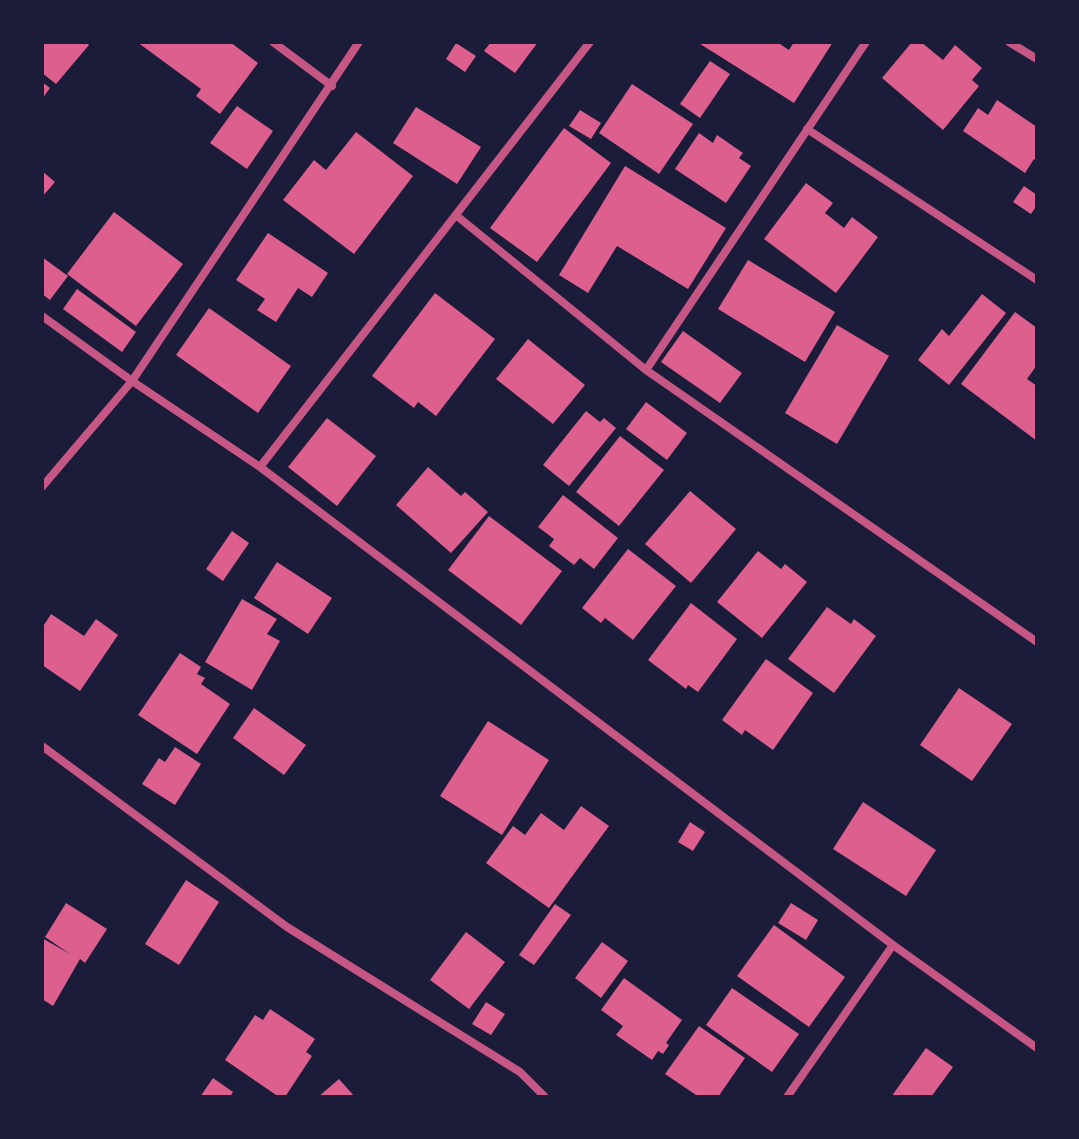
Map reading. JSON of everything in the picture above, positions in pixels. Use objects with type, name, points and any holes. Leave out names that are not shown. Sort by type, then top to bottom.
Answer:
[{"type":"street","points":[[273,42],[332,86]]},
{"type":"street","points":[[42,487],[132,381],[359,42]]},
{"type":"street","points":[[260,467],[590,42]]},
{"type":"street","points":[[646,370],[866,42]]},
{"type":"street","points":[[1009,42],[1037,59]]},
{"type":"street","points":[[807,129],[1037,280]]},
{"type":"street","points":[[457,216],[646,370],[1037,642]]},
{"type":"street","points":[[42,316],[260,467],[893,945],[1037,1048]]},
{"type":"street","points":[[42,746],[287,927],[520,1072],[545,1097]]},
{"type":"street","points":[[787,1097],[893,945]]},
{"type":"building","points":[[42,42],[86,42],[89,45],[56,84],[42,73]]},
{"type":"building","points":[[137,42],[230,42],[258,63],[220,114],[196,96],[201,89]]},
{"type":"building","points":[[491,42],[538,42],[515,73],[484,51]]},
{"type":"building","points":[[697,42],[777,42],[789,50],[794,42],[833,42],[794,103]]},
{"type":"building","points":[[912,42],[921,42],[943,60],[955,45],[982,68],[972,80],[979,86],[943,130],[882,78]]},
{"type":"building","points":[[456,43],[476,56],[465,72],[446,59]]},
{"type":"building","points":[[710,61],[730,74],[700,118],[680,104]]},
{"type":"building","points":[[42,82],[50,88],[42,99]]},
{"type":"building","points":[[632,84],[693,124],[659,174],[599,133]]},
{"type":"building","points":[[997,100],[1037,127],[1037,161],[1034,159],[1025,173],[963,131],[978,108],[988,115]]},
{"type":"building","points":[[237,106],[273,131],[247,169],[210,143]]},
{"type":"building","points":[[416,107],[481,147],[457,184],[393,143]]},
{"type":"building","points":[[580,110],[601,123],[591,139],[569,126]]},
{"type":"building","points":[[564,128],[611,163],[537,262],[490,228]]},
{"type":"building","points":[[356,132],[413,176],[354,254],[283,200],[314,160],[326,170]]},
{"type":"building","points":[[699,133],[713,143],[717,135],[743,153],[739,158],[751,166],[726,203],[675,169]]},
{"type":"building","points":[[625,166],[726,228],[688,289],[617,246],[588,293],[559,275]]},
{"type":"building","points":[[42,171],[55,182],[42,197]]},
{"type":"building","points":[[806,183],[833,203],[825,213],[844,228],[852,217],[878,237],[836,293],[764,239]]},
{"type":"building","points":[[1024,186],[1037,195],[1037,205],[1031,214],[1013,202]]},
{"type":"building","points":[[114,212],[183,264],[136,326],[67,274]]},
{"type":"building","points":[[268,233],[328,273],[312,297],[298,288],[276,322],[257,310],[265,299],[236,280]]},
{"type":"building","points":[[42,257],[68,276],[50,300],[42,294]]},
{"type":"building","points":[[748,260],[835,312],[805,362],[718,309]]},
{"type":"building","points":[[77,289],[136,332],[122,352],[63,309]]},
{"type":"building","points":[[435,293],[495,339],[436,416],[418,402],[414,408],[372,376]]},
{"type":"building","points":[[982,294],[1006,313],[949,385],[918,360],[942,329],[949,336]]},
{"type":"building","points":[[209,308],[291,366],[258,413],[176,355]]},
{"type":"building","points":[[1015,312],[1037,328],[1037,365],[1027,379],[1037,386],[1037,441],[961,384]]},
{"type":"building","points":[[837,325],[889,356],[837,444],[785,413]]},
{"type":"building","points":[[683,331],[742,373],[720,403],[661,362]]},
{"type":"building","points":[[528,339],[585,385],[553,424],[496,379]]},
{"type":"building","points":[[646,402],[687,433],[667,460],[626,429]]},
{"type":"building","points":[[586,411],[600,422],[604,418],[616,428],[569,486],[543,465]]},
{"type":"building","points":[[327,418],[376,456],[337,506],[288,467]]},
{"type":"building","points":[[620,436],[664,470],[619,526],[576,492]]},
{"type":"building","points":[[428,467],[461,496],[465,492],[488,512],[451,553],[396,505]]},
{"type":"building","points":[[690,491],[736,529],[691,583],[645,544]]},
{"type":"building","points":[[563,495],[618,538],[594,569],[580,558],[574,565],[549,546],[554,539],[538,527]]},
{"type":"building","points":[[489,516],[562,571],[521,625],[448,570]]},
{"type":"building","points":[[232,531],[249,543],[223,581],[206,569]]},
{"type":"building","points":[[628,549],[676,586],[633,640],[605,618],[601,623],[582,608]]},
{"type":"building","points":[[758,551],[781,569],[785,564],[807,582],[762,638],[717,602]]},
{"type":"building","points":[[277,562],[332,598],[308,634],[254,598]]},
{"type":"building","points":[[242,599],[277,619],[267,634],[280,641],[252,690],[205,662]]},
{"type":"building","points":[[691,603],[737,639],[698,692],[688,685],[686,689],[648,660]]},
{"type":"building","points":[[827,607],[851,624],[854,619],[876,636],[834,693],[788,659]]},
{"type":"building","points":[[51,614],[84,636],[96,619],[118,635],[80,691],[42,665],[42,628]]},
{"type":"building","points":[[180,653],[201,667],[197,674],[205,678],[201,684],[230,704],[197,754],[138,715]]},
{"type":"building","points":[[766,659],[813,693],[773,750],[745,730],[742,735],[722,720]]},
{"type":"building","points":[[959,688],[1012,724],[972,781],[920,745]]},
{"type":"building","points":[[254,708],[306,745],[284,775],[233,738]]},
{"type":"building","points":[[488,721],[549,760],[502,835],[440,796]]},
{"type":"building","points":[[175,747],[201,764],[175,805],[142,784],[159,758],[165,762]]},
{"type":"building","points":[[863,802],[936,850],[906,896],[833,849]]},
{"type":"building","points":[[581,806],[609,826],[549,908],[486,863],[513,826],[525,835],[541,813],[564,830]]},
{"type":"building","points":[[690,822],[705,832],[693,851],[678,842]]},
{"type":"building","points":[[186,880],[219,902],[179,965],[145,944]]},
{"type":"building","points":[[66,903],[107,929],[85,963],[80,959],[53,1006],[42,999],[42,938],[70,954],[45,937]]},
{"type":"building","points":[[791,903],[818,920],[806,940],[778,923]]},
{"type":"building","points":[[555,904],[571,915],[534,965],[519,955]]},
{"type":"building","points":[[774,925],[845,977],[809,1027],[737,976]]},
{"type":"building","points":[[466,932],[505,962],[469,1009],[430,980]]},
{"type":"building","points":[[602,942],[628,961],[601,998],[575,978]]},
{"type":"building","points":[[624,978],[682,1020],[666,1043],[669,1045],[663,1054],[658,1051],[652,1060],[616,1035],[623,1026],[601,1010]]},
{"type":"building","points":[[732,988],[799,1034],[772,1072],[706,1025]]},
{"type":"building","points":[[486,1002],[505,1014],[491,1035],[472,1024]]},
{"type":"building","points":[[270,1009],[315,1039],[306,1052],[312,1056],[285,1097],[279,1097],[225,1060],[255,1015],[263,1020]]},
{"type":"building","points":[[699,1026],[745,1058],[718,1097],[699,1097],[665,1074]]},
{"type":"building","points":[[926,1048],[953,1067],[931,1097],[891,1097]]},
{"type":"building","points":[[213,1078],[233,1092],[230,1097],[200,1097]]},
{"type":"building","points":[[339,1079],[355,1097],[318,1097]]}]
